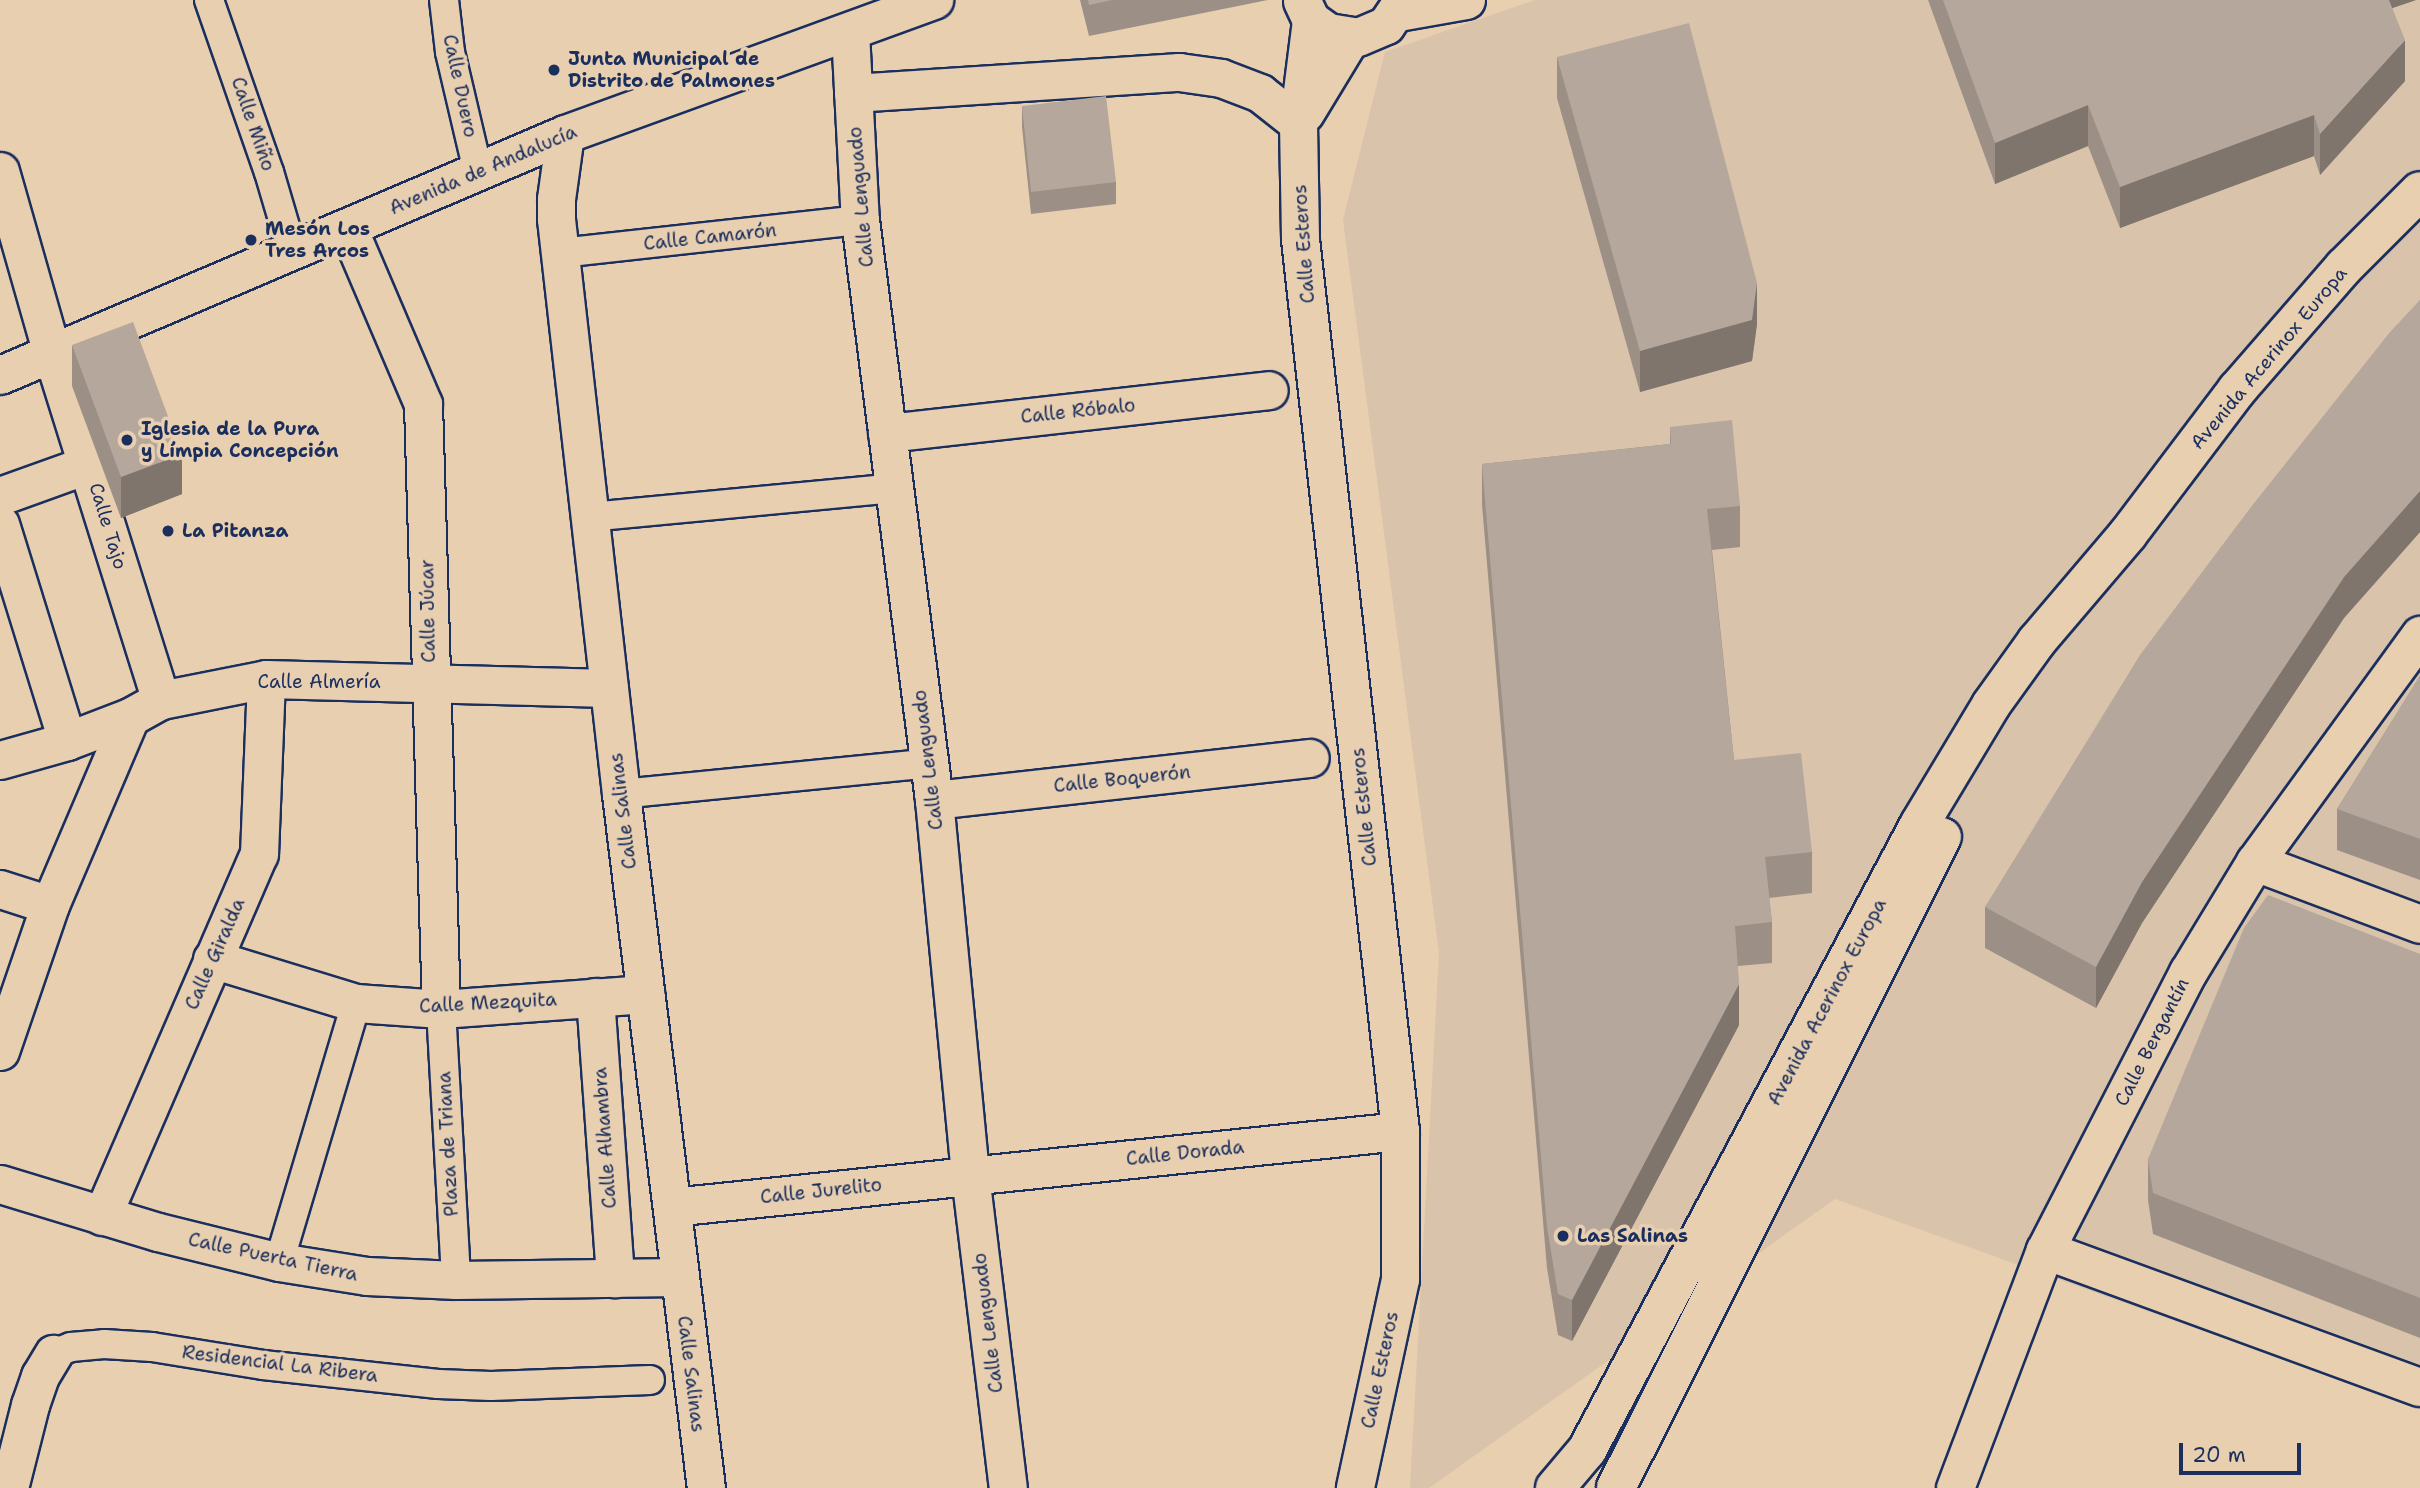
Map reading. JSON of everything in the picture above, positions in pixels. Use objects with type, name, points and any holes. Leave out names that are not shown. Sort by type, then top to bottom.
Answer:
[{"type":"street","name":"Calle Miño","points":[[209,0],[269,172],[292,250]]},
{"type":"street","name":"Calle Duero","points":[[444,0],[450,52],[478,170]]},
{"type":"street","name":"Avenida de Andalucía","points":[[0,375],[565,134],[934,0]]},
{"type":"street","points":[[1306,10],[1328,32],[1352,37],[1373,33],[1400,6],[1466,0]]},
{"type":"street","name":"Calle Esteros","points":[[1306,10],[1298,123],[1300,239],[1400,1130],[1400,1279],[1355,1488]]},
{"type":"street","name":"Calle Lenguado","points":[[850,32],[860,220],[934,800],[970,1175],[1008,1488]]},
{"type":"street","points":[[853,93],[1179,72],[1221,78],[1260,93],[1298,123],[1352,37]]},
{"type":"street","name":"Calle Salinas","points":[[565,134],[555,199],[608,688],[706,1488]]},
{"type":"street","name":"Calle Tajo","points":[[0,171],[52,353],[89,464],[146,709]]},
{"type":"street","name":"Avenida Acerinox Europa","points":[[1555,1488],[1593,1439],[1919,825],[1978,727],[2037,641],[2128,534],[2237,390],[2344,267],[2420,191]]},
{"type":"street","name":"Calle Camarón","points":[[561,253],[860,220]]},
{"type":"street","name":"Calle Júcar","points":[[348,228],[423,404],[440,1009]]},
{"type":"street","name":"Calle Róbalo","points":[[887,433],[1269,390]]},
{"type":"street","points":[[0,496],[89,464]]},
{"type":"street","points":[[589,517],[894,488]]},
{"type":"street","points":[[0,524],[67,741]]},
{"type":"street","name":"Avenida Acerinox Europa","points":[[1616,1488],[1943,834],[2000,737],[2128,534]]},
{"type":"street","name":"Calle Bergantín","points":[[1955,1488],[2045,1250],[2188,972],[2255,862],[2420,635]]},
{"type":"street","name":"Calle Almería","points":[[0,760],[67,741],[146,709],[266,678],[608,688]]},
{"type":"street","name":"Calle Giralda","points":[[103,1216],[259,854],[266,678]]},
{"type":"street","points":[[0,1051],[50,905],[146,709]]},
{"type":"street","name":"Calle Boquerón","points":[[934,800],[1310,758]]},
{"type":"street","points":[[621,794],[929,763]]},
{"type":"street","points":[[2255,862],[2420,924]]},
{"type":"street","points":[[0,889],[50,905]]},
{"type":"street","name":"Calle Mezquita","points":[[212,959],[356,1003],[440,1009],[645,994]]},
{"type":"street","name":"Calle Alhambra","points":[[595,997],[615,1278]]},
{"type":"street","points":[[279,1262],[356,1003]]},
{"type":"street","name":"Plaza de Triana","points":[[440,1009],[456,1280]]},
{"type":"street","name":"Calle Dorada","points":[[970,1175],[1400,1130]]},
{"type":"street","name":"Calle Jurelito","points":[[672,1207],[970,1175]]},
{"type":"street","name":"Calle Puerta Tierra","points":[[0,1184],[103,1216],[279,1262],[367,1276],[456,1280],[679,1278]]},
{"type":"street","points":[[2045,1250],[2420,1387]]},
{"type":"street","name":"Residencial La Ribera","points":[[9,1488],[40,1376],[53,1354],[71,1347],[104,1344],[152,1347],[263,1365],[451,1384],[491,1386],[650,1380]]},
{"type":"shaded area","points":[[1535,0],[2420,0],[2420,1409],[1835,1199],[1429,1488],[1410,1488],[1439,953],[1343,220],[1385,52]]},
{"type":"building","points":[[1088,0],[1112,0],[1089,5]]},
{"type":"building","points":[[1943,0],[2389,0],[2405,40],[2320,134],[2314,115],[2120,187],[2088,105],[1995,143]]},
{"type":"building","points":[[1689,23],[1757,283],[1752,320],[1640,351],[1557,57]]},
{"type":"building","points":[[1106,96],[1116,182],[1031,192],[1022,106]]},
{"type":"building","points":[[2420,300],[2420,491],[2344,577],[2142,882],[2096,967],[1985,907],[2140,655],[2251,507],[2390,332]]},
{"type":"building","points":[[133,322],[182,454],[121,477],[72,345]]},
{"type":"building","points":[[1732,420],[1740,506],[1707,509],[1734,760],[1801,753],[1812,852],[1765,857],[1772,922],[1735,926],[1739,984],[1572,1300],[1558,1294],[1547,1227],[1482,464],[1671,444],[1670,427]]},
{"type":"building","points":[[2420,676],[2420,839],[2337,809]]},
{"type":"building","points":[[2268,895],[2420,954],[2420,1298],[2153,1193],[2148,1159],[2244,928]]},
{"type":"place","name":"Junta Municipal de Distrito de Palmones","points":[[554,70]]},
{"type":"place","name":"Mesón Los Tres Arcos","points":[[251,240]]},
{"type":"place","name":"Iglesia de la Pura y Límpia Concepción","points":[[127,440]]},
{"type":"place","name":"La Pitanza","points":[[168,531]]},
{"type":"place","name":"Las Salinas","points":[[1563,1236]]}]
